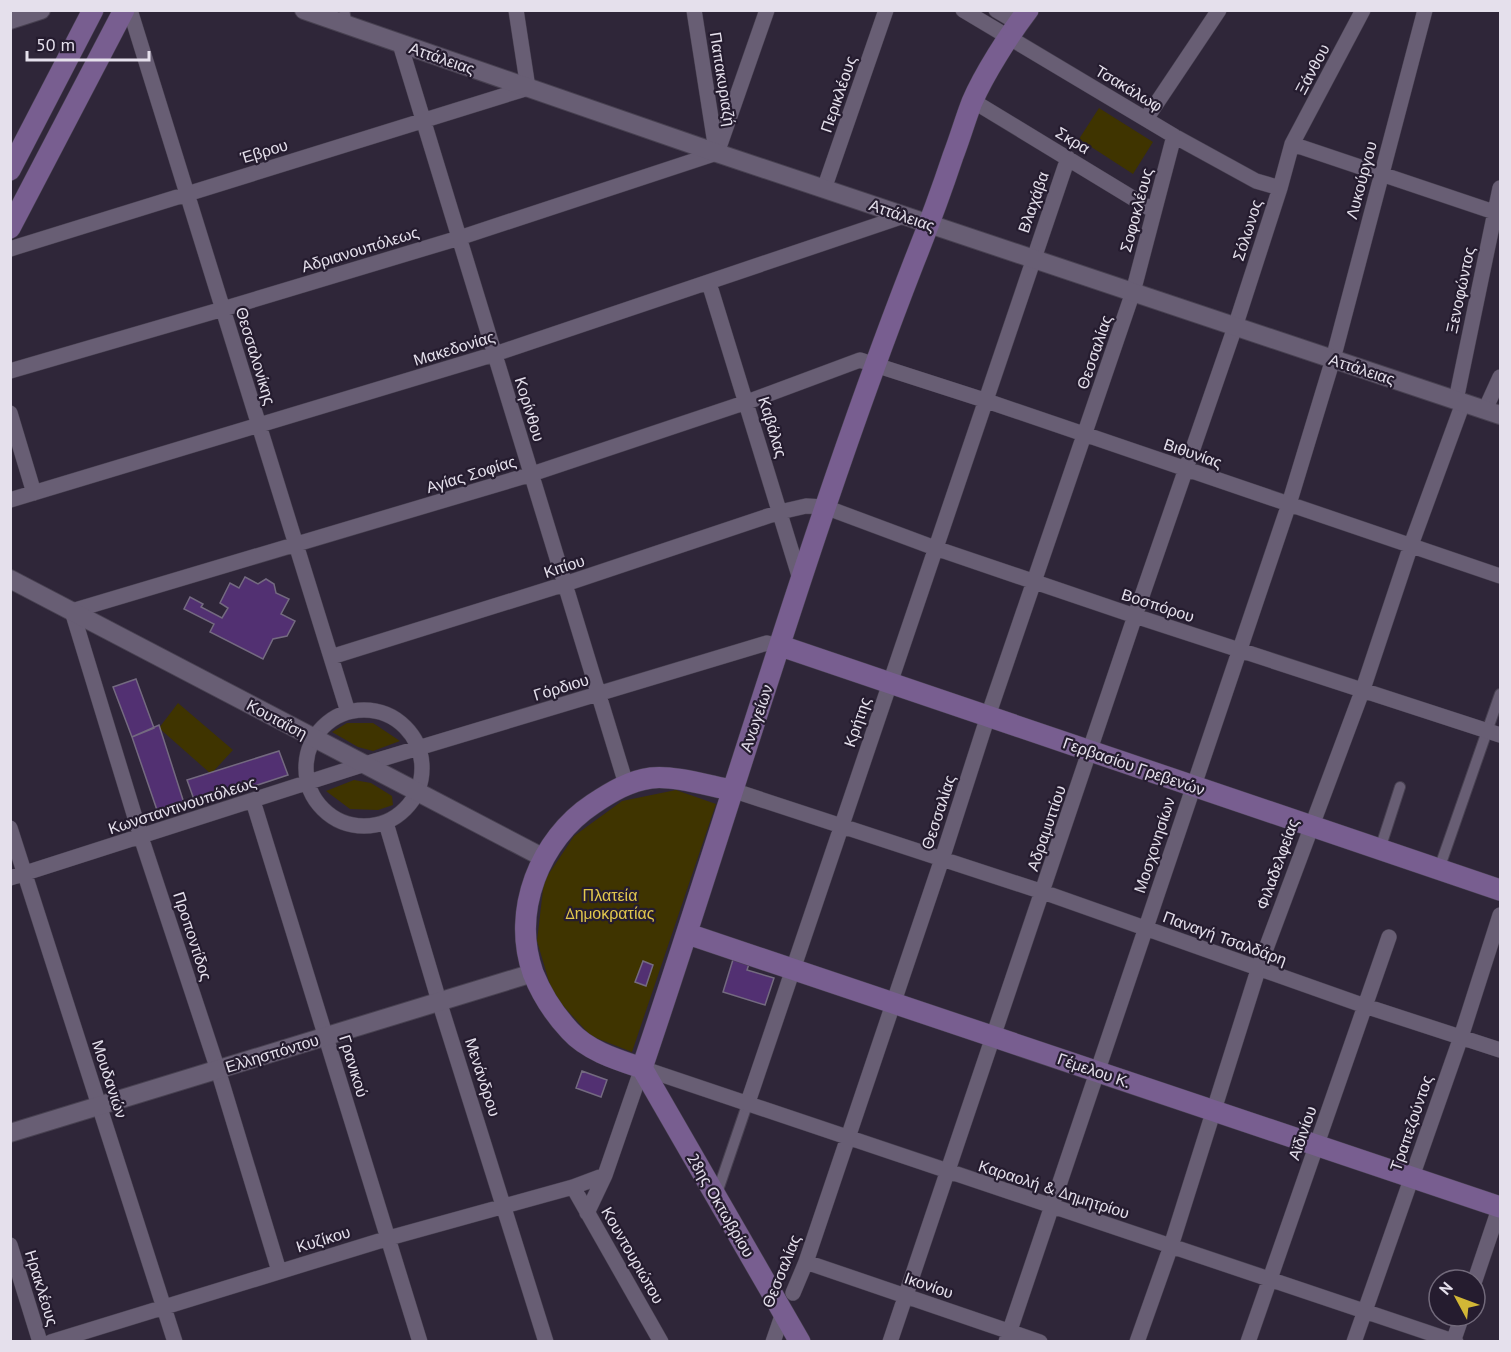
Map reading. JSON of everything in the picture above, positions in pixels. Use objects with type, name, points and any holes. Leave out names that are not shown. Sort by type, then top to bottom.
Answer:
[{"type":"main road","points":[[10,170],[93,10]]},
{"type":"main road","points":[[10,228],[124,10]]},
{"type":"main road","name":"Ανωγείων","points":[[642,1068],[688,934],[774,645],[801,582],[816,506],[929,224],[973,101],[1018,24]]},
{"type":"main road","name":"Γερβασίου Γρεβενών","points":[[774,645],[1500,890]]},
{"type":"main road","points":[[642,1068],[600,1052],[571,1032],[551,1007],[533,973],[527,940],[527,910],[532,887],[544,858],[576,815],[626,784],[653,778],[732,790]]},
{"type":"main road","name":"Γέμελου Κ.","points":[[688,934],[1500,1206]]},
{"type":"main road","name":"28ης Οκτωβρίου","points":[[642,1068],[800,1341]]},
{"type":"street","points":[[10,20],[41,10]]},
{"type":"street","name":"Θεσσαλονίκης","points":[[130,10],[348,712]]},
{"type":"street","name":"Αττάλειας","points":[[304,10],[346,18],[400,44],[1492,413]]},
{"type":"street","points":[[516,10],[528,88]]},
{"type":"street","name":"Παπακυριαζή","points":[[694,10],[717,153]]},
{"type":"street","points":[[717,153],[767,10]]},
{"type":"street","name":"Περικλέους","points":[[824,189],[886,10]]},
{"type":"street","name":"Τσακάλωφ","points":[[963,10],[1018,24]]},
{"type":"street","name":"Τσακάλωφ","points":[[996,10],[1146,119],[1256,180],[1280,188]]},
{"type":"street","points":[[1146,119],[1219,10]]},
{"type":"street","name":"Ξάνθου","points":[[1292,144],[1363,10]]},
{"type":"street","name":"Λυκούργου","points":[[1332,359],[1425,10]]},
{"type":"street","name":"Κορίνθου","points":[[400,44],[626,784]]},
{"type":"street","name":"Έβρου","points":[[10,249],[528,88]]},
{"type":"street","name":"Σκρα","points":[[973,101],[1154,212]]},
{"type":"street","name":"Σοφοκλέους","points":[[1133,292],[1174,136]]},
{"type":"street","points":[[1292,144],[1497,213]]},
{"type":"street","name":"Σόλωνος","points":[[1235,327],[1292,144]]},
{"type":"street","name":"Αδριανουπόλεως","points":[[10,371],[459,237],[717,153]]},
{"type":"street","name":"Βλαχάβα","points":[[1032,259],[1068,158]]},
{"type":"street","name":"Ξενοφώντος","points":[[1460,402],[1500,188]]},
{"type":"street","name":"Μακεδονίας","points":[[10,500],[495,354],[904,216]]},
{"type":"street","name":"Κρήτης","points":[[716,1196],[1032,259]]},
{"type":"street","name":"Καβάλας","points":[[709,283],[801,582]]},
{"type":"street","name":"Θεσσαλίας","points":[[773,1341],[806,1262],[988,716],[1133,292]]},
{"type":"street","name":"Αδραμυττίου","points":[[890,1341],[1235,327]]},
{"type":"street","name":"Μοσχονησίων","points":[[1007,1336],[1289,504],[1332,359]]},
{"type":"street","name":"Αγίας Σοφίας","points":[[72,611],[532,474],[747,402],[860,360],[874,364]]},
{"type":"street","name":"Βιθυνίας","points":[[874,364],[1500,576]]},
{"type":"street","points":[[1492,413],[1500,376]]},
{"type":"street","name":"Φιλαδελφείας","points":[[1137,1341],[1170,1246],[1258,970],[1310,825],[1363,689],[1460,402]]},
{"type":"street","points":[[10,413],[34,493]]},
{"type":"street","name":"Κιτίου","points":[[331,657],[565,584],[780,512],[816,506]]},
{"type":"street","name":"Βοσπόρου","points":[[816,506],[1239,651],[1494,733]]},
{"type":"street","name":"Κουταΐση","points":[[10,579],[544,858]]},
{"type":"street","name":"Προποντίδος","points":[[72,611],[141,837],[218,1070],[279,1271]]},
{"type":"street","name":"Γόρδιου","points":[[365,764],[599,694],[774,645]]},
{"type":"street","points":[[1439,869],[1494,733],[1500,694]]},
{"type":"street","points":[[374,710],[397,719],[413,734],[420,748],[424,772],[419,792],[406,811],[386,823],[356,827],[336,820],[316,802],[306,784],[306,763],[313,737],[329,722],[348,712],[374,710]]},
{"type":"street","name":"Κωνσταντινουπόλεως","points":[[18,876],[365,764]]},
{"type":"street","points":[[1380,849],[1400,787]]},
{"type":"street","name":"Παναγή Τσαλδάρη","points":[[732,790],[1043,892],[1258,970],[1500,1050]]},
{"type":"street","name":"Γρανικού","points":[[253,801],[420,1341]]},
{"type":"street","name":"Μενάνδρου","points":[[386,823],[439,1001],[546,1341]]},
{"type":"street","name":"Μουδανιών","points":[[10,828],[18,876],[100,1106],[175,1341]]},
{"type":"street","name":"Τραπεζούντος","points":[[1354,1341],[1461,1037],[1500,915]]},
{"type":"street","name":"Αϊδινίου","points":[[1248,1341],[1389,937]]},
{"type":"street","name":"Ελλησπόντου","points":[[10,1133],[533,973]]},
{"type":"street","name":"Καραολή & Δημητρίου","points":[[642,1068],[1454,1341]]},
{"type":"street","name":"Ανωγείων","points":[[587,1213],[605,1175],[642,1068]]},
{"type":"street","name":"Κυζίκου","points":[[51,1341],[389,1238],[573,1187],[605,1175]]},
{"type":"street","name":"Κουντουριώτου","points":[[573,1187],[661,1341]]},
{"type":"street","points":[[1479,1268],[1500,1206]]},
{"type":"street","name":"Ηρακλέους","points":[[10,1245],[39,1341]]},
{"type":"street","name":"Ικονίου","points":[[806,1262],[906,1296],[1007,1336],[1040,1341]]},
{"type":"green space","points":[[1099,108],[1153,142],[1133,174],[1079,139]]},
{"type":"green space","points":[[178,703],[233,750],[211,774],[159,728]]},
{"type":"green space","points":[[347,723],[373,723],[400,741],[373,751],[358,747],[332,732]]},
{"type":"green space","points":[[354,780],[371,783],[392,796],[393,805],[378,810],[350,809],[326,791]]},
{"type":"green space","name":"Πλατεία Δημοκρατίας","points":[[676,790],[716,804],[632,1052],[591,1036],[553,995],[537,941],[544,881],[574,836],[622,801]]},
{"type":"building","points":[[245,577],[258,584],[266,579],[274,584],[276,593],[289,599],[281,614],[295,621],[287,636],[273,639],[263,659],[210,632],[214,624],[184,609],[190,597],[203,604],[201,607],[222,618],[228,608],[220,603],[230,583],[239,588]]},
{"type":"building","points":[[136,679],[154,728],[132,737],[113,687]]},
{"type":"building","points":[[159,725],[184,803],[157,810],[132,737]]},
{"type":"building","points":[[279,751],[288,775],[196,805],[187,780]]},
{"type":"building","points":[[735,953],[751,958],[747,970],[774,978],[765,1005],[723,992]]},
{"type":"building","points":[[643,961],[653,965],[646,986],[635,982]]},
{"type":"building","points":[[582,1071],[607,1080],[601,1097],[576,1088]]}]
